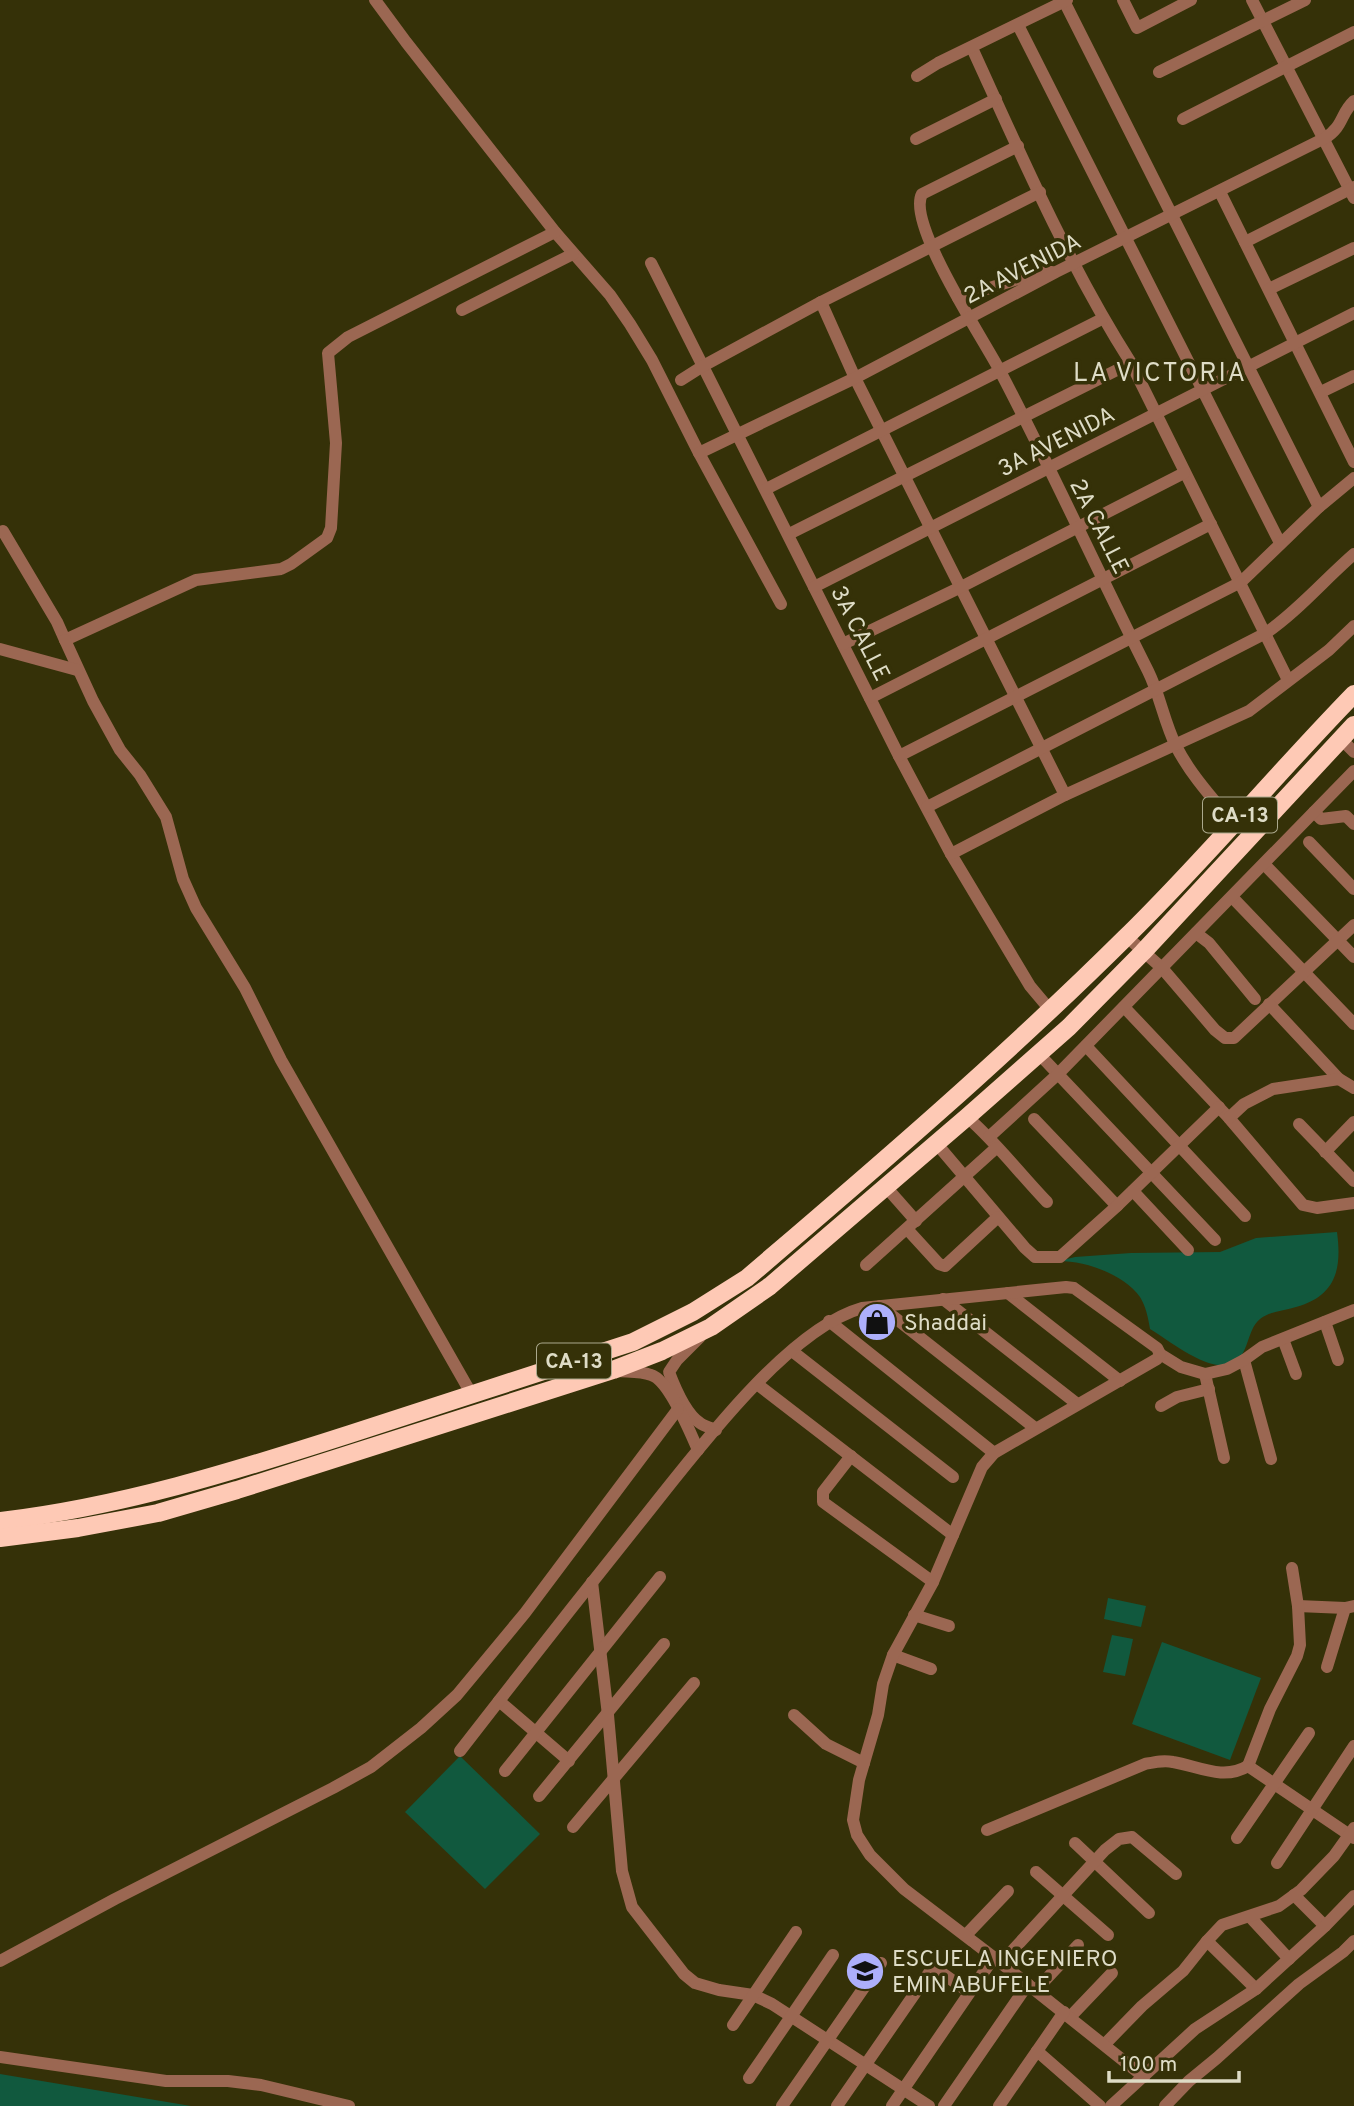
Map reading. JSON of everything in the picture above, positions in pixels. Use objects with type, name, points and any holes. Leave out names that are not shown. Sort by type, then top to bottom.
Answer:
[{"type":"highway","name":"CA-13","points":[[0,1521],[34,1517],[157,1492],[220,1475],[633,1342],[693,1312],[747,1278],[1051,1011],[1167,897],[1354,694]]},
{"type":"highway","name":"CA-13","points":[[0,1538],[78,1528],[158,1513],[613,1370],[662,1351],[711,1327],[770,1286],[1069,1027],[1348,746],[1354,725]]},
{"type":"highway","points":[[427,1429],[415,1428],[411,1423],[417,1418],[464,1404],[472,1395]]},
{"type":"highway","points":[[359,1451],[361,1445],[366,1442],[405,1429],[404,1421],[391,1421]]},
{"type":"street","points":[[375,0],[555,232],[610,295],[630,324],[652,360],[781,604]]},
{"type":"street","points":[[1123,0],[1137,28],[1191,0]]},
{"type":"street","points":[[1245,242],[1352,191],[1252,0]]},
{"type":"street","points":[[1159,72],[1305,0]]},
{"type":"street","points":[[917,76],[938,63],[1066,1],[1320,508]]},
{"type":"street","points":[[1018,25],[1280,543]]},
{"type":"street","points":[[1183,119],[1354,33]]},
{"type":"street","points":[[972,48],[1075,265],[1102,319],[1131,363],[1288,680]]},
{"type":"street","points":[[916,139],[996,99]]},
{"type":"street","points":[[1325,138],[1337,130],[1348,107],[1354,101]]},
{"type":"street","name":"2A AVENIDA","points":[[699,453],[855,378],[1056,272],[1075,265],[1325,138]]},
{"type":"street","name":"2A CALLE","points":[[1018,146],[922,194],[919,199],[920,211],[931,246],[999,369],[1104,579],[1156,688],[1175,745],[1199,781],[1233,823]]},
{"type":"street","points":[[681,380],[821,302],[1040,192]]},
{"type":"street","points":[[1220,192],[1354,462]]},
{"type":"street","points":[[65,640],[196,580],[281,569],[327,538],[331,528],[336,443],[328,353],[348,337],[555,232]]},
{"type":"street","points":[[1269,289],[1354,248]]},
{"type":"street","points":[[462,310],[573,254]]},
{"type":"street","name":"3A CALLE","points":[[651,263],[951,854],[1030,986],[1051,1011]]},
{"type":"street","points":[[958,298],[1040,272],[1056,272]]},
{"type":"street","points":[[821,302],[855,378],[1065,794]]},
{"type":"street","name":"3A AVENIDA","points":[[814,587],[1354,313]]},
{"type":"street","points":[[766,489],[1102,319]]},
{"type":"street","points":[[789,534],[1131,363]]},
{"type":"street","points":[[1321,392],[1354,376]]},
{"type":"street","points":[[843,644],[1184,473]]},
{"type":"street","points":[[899,756],[1241,582],[1280,543],[1354,478]]},
{"type":"street","points":[[870,698],[1211,524]]},
{"type":"street","points":[[3,531],[57,622],[77,670],[120,750],[140,775],[166,817],[183,878],[196,908],[245,988],[281,1060],[472,1395]]},
{"type":"street","points":[[927,807],[1266,633],[1298,608],[1324,580],[1354,554]]},
{"type":"street","points":[[951,854],[1065,794],[1250,711],[1329,650],[1354,626]]},
{"type":"street","points":[[0,649],[77,670]]},
{"type":"street","points":[[866,1265],[964,1179],[992,1142],[1354,771]]},
{"type":"street","points":[[1314,812],[1321,819],[1346,816],[1354,824]]},
{"type":"street","points":[[1309,842],[1354,889]]},
{"type":"street","points":[[1264,864],[1354,957]]},
{"type":"street","points":[[1232,897],[1354,1024]]},
{"type":"street","points":[[1127,937],[1162,968],[1215,1030],[1225,1038],[1234,1038],[1354,925]]},
{"type":"street","points":[[1196,933],[1209,943],[1255,999]]},
{"type":"street","points":[[1269,1004],[1339,1079],[1354,1088]]},
{"type":"street","points":[[1124,1007],[1229,1118],[1303,1205],[1317,1208],[1354,1203]]},
{"type":"street","points":[[1086,1046],[1245,1216]]},
{"type":"street","points":[[1038,1053],[1215,1240]]},
{"type":"street","points":[[1229,1118],[1244,1104],[1273,1088],[1339,1079]]},
{"type":"street","points":[[936,1143],[964,1179],[1035,1257],[1060,1257],[1219,1107]]},
{"type":"street","points":[[967,1117],[1047,1202]]},
{"type":"street","points":[[1034,1119],[1117,1206]]},
{"type":"street","points":[[1325,1152],[1354,1122]]},
{"type":"street","points":[[1298,1124],[1354,1181]]},
{"type":"street","points":[[886,1186],[939,1264],[946,1266],[998,1217]]},
{"type":"street","points":[[1133,1191],[1188,1250]]},
{"type":"street","points":[[460,1751],[698,1450],[757,1384],[792,1351],[829,1321],[845,1312],[943,1299],[1074,1288],[1157,1348],[1160,1354],[1181,1367],[1205,1374],[1227,1368],[1262,1347],[1354,1310]]},
{"type":"street","points":[[1008,1293],[1120,1381]]},
{"type":"street","points":[[943,1299],[1076,1403]]},
{"type":"street","points":[[880,1306],[1035,1428]]},
{"type":"street","points":[[829,1321],[994,1453]]},
{"type":"street","points":[[1325,1322],[1338,1360]]},
{"type":"street","points":[[711,1327],[677,1360],[669,1372],[692,1415],[698,1422],[716,1430]]},
{"type":"street","points":[[1283,1339],[1296,1374]]},
{"type":"street","points":[[792,1351],[953,1477]]},
{"type":"street","points":[[1144,2077],[1067,2014],[904,1889],[870,1855],[857,1835],[853,1820],[854,1804],[892,1655],[933,1582],[977,1477],[994,1453],[1076,1403],[1157,1359],[1160,1354]]},
{"type":"street","points":[[1244,1360],[1270,1459]]},
{"type":"street","points":[[613,1370],[650,1374],[657,1378],[678,1409],[698,1450]]},
{"type":"street","points":[[1205,1374],[1224,1458]]},
{"type":"street","points":[[757,1384],[953,1535]]},
{"type":"street","points":[[1161,1406],[1177,1397],[1209,1389]]},
{"type":"street","points":[[0,1961],[333,1788],[371,1766],[421,1728],[457,1695],[508,1634],[678,1409]]},
{"type":"street","points":[[851,1456],[823,1492],[823,1502],[933,1582]]},
{"type":"street","points":[[987,1830],[1145,1764],[1161,1760],[1201,1771],[1223,1773],[1242,1770],[1248,1766],[1270,1709],[1297,1656],[1301,1637],[1292,1568]]},
{"type":"street","points":[[505,1771],[660,1577]]},
{"type":"street","points":[[592,1582],[622,1871],[632,1907],[684,1974],[719,1990],[753,1995],[792,2015],[929,2106]]},
{"type":"street","points":[[1298,1606],[1350,1607],[1327,1667]]},
{"type":"street","points":[[914,1615],[949,1626]]},
{"type":"street","points":[[539,1796],[664,1644]]},
{"type":"street","points":[[892,1655],[931,1669]]},
{"type":"street","points":[[573,1827],[694,1683]]},
{"type":"street","points":[[499,1701],[569,1761]]},
{"type":"street","points":[[794,1716],[826,1744],[864,1763]]},
{"type":"street","points":[[1237,1838],[1309,1733]]},
{"type":"street","points":[[1277,1863],[1354,1746]]},
{"type":"street","points":[[1105,2044],[1142,2006],[1183,1971],[1222,1925],[1279,1906],[1319,1874],[1353,1833],[1248,1766]]},
{"type":"street","points":[[892,2106],[969,1992],[1119,1839],[1132,1837],[1176,1874]]},
{"type":"street","points":[[1075,1843],[1149,1913]]},
{"type":"street","points":[[1036,1872],[1108,1935]]},
{"type":"street","points":[[966,1935],[1008,1891]]},
{"type":"street","points":[[1294,1895],[1325,1926]]},
{"type":"street","points":[[1111,2106],[1195,2029],[1256,1989],[1354,1896]]},
{"type":"street","points":[[1250,1917],[1289,1959]]},
{"type":"street","points":[[733,2025],[796,1932]]},
{"type":"street","points":[[1207,1941],[1256,1989]]},
{"type":"street","points":[[1165,2106],[1189,2081],[1299,1984],[1354,1941]]},
{"type":"street","points":[[944,2106],[1032,1987],[1079,1945]]},
{"type":"street","points":[[750,2078],[833,1955]]},
{"type":"street","points":[[782,2106],[881,1963]]},
{"type":"street","points":[[837,2106],[929,1973],[939,1971],[969,1992]]},
{"type":"street","points":[[999,2106],[1037,2051],[1067,2014],[1112,1973]]},
{"type":"street","points":[[1037,2051],[1100,2106]]},
{"type":"street","points":[[0,2057],[166,2081],[228,2081],[261,2085],[349,2106]]},
{"type":"green space","points":[[1337,1232],[1337,1269],[1328,1288],[1309,1302],[1260,1319],[1255,1324],[1240,1358],[1227,1365],[1198,1359],[1150,1329],[1140,1297],[1124,1282],[1092,1266],[1059,1261],[1075,1257],[1131,1253],[1220,1252],[1256,1238]]},
{"type":"green space","points":[[1108,1598],[1146,1606],[1141,1627],[1104,1619]]},
{"type":"green space","points":[[1112,1635],[1133,1639],[1125,1676],[1103,1672]]},
{"type":"green space","points":[[1162,1642],[1261,1678],[1230,1760],[1132,1724]]},
{"type":"green space","points":[[460,1756],[540,1834],[485,1889],[405,1812]]},
{"type":"green space","points":[[0,2074],[191,2106],[0,2106]]},
{"type":"place","name":"Shaddai","points":[[877,1322]]},
{"type":"place","name":"ESCUELA INGENIERO EMIN ABUFELE","points":[[865,1971]]},
{"type":"district","name":"LA VICTORIA","points":[[1160,372]]}]
